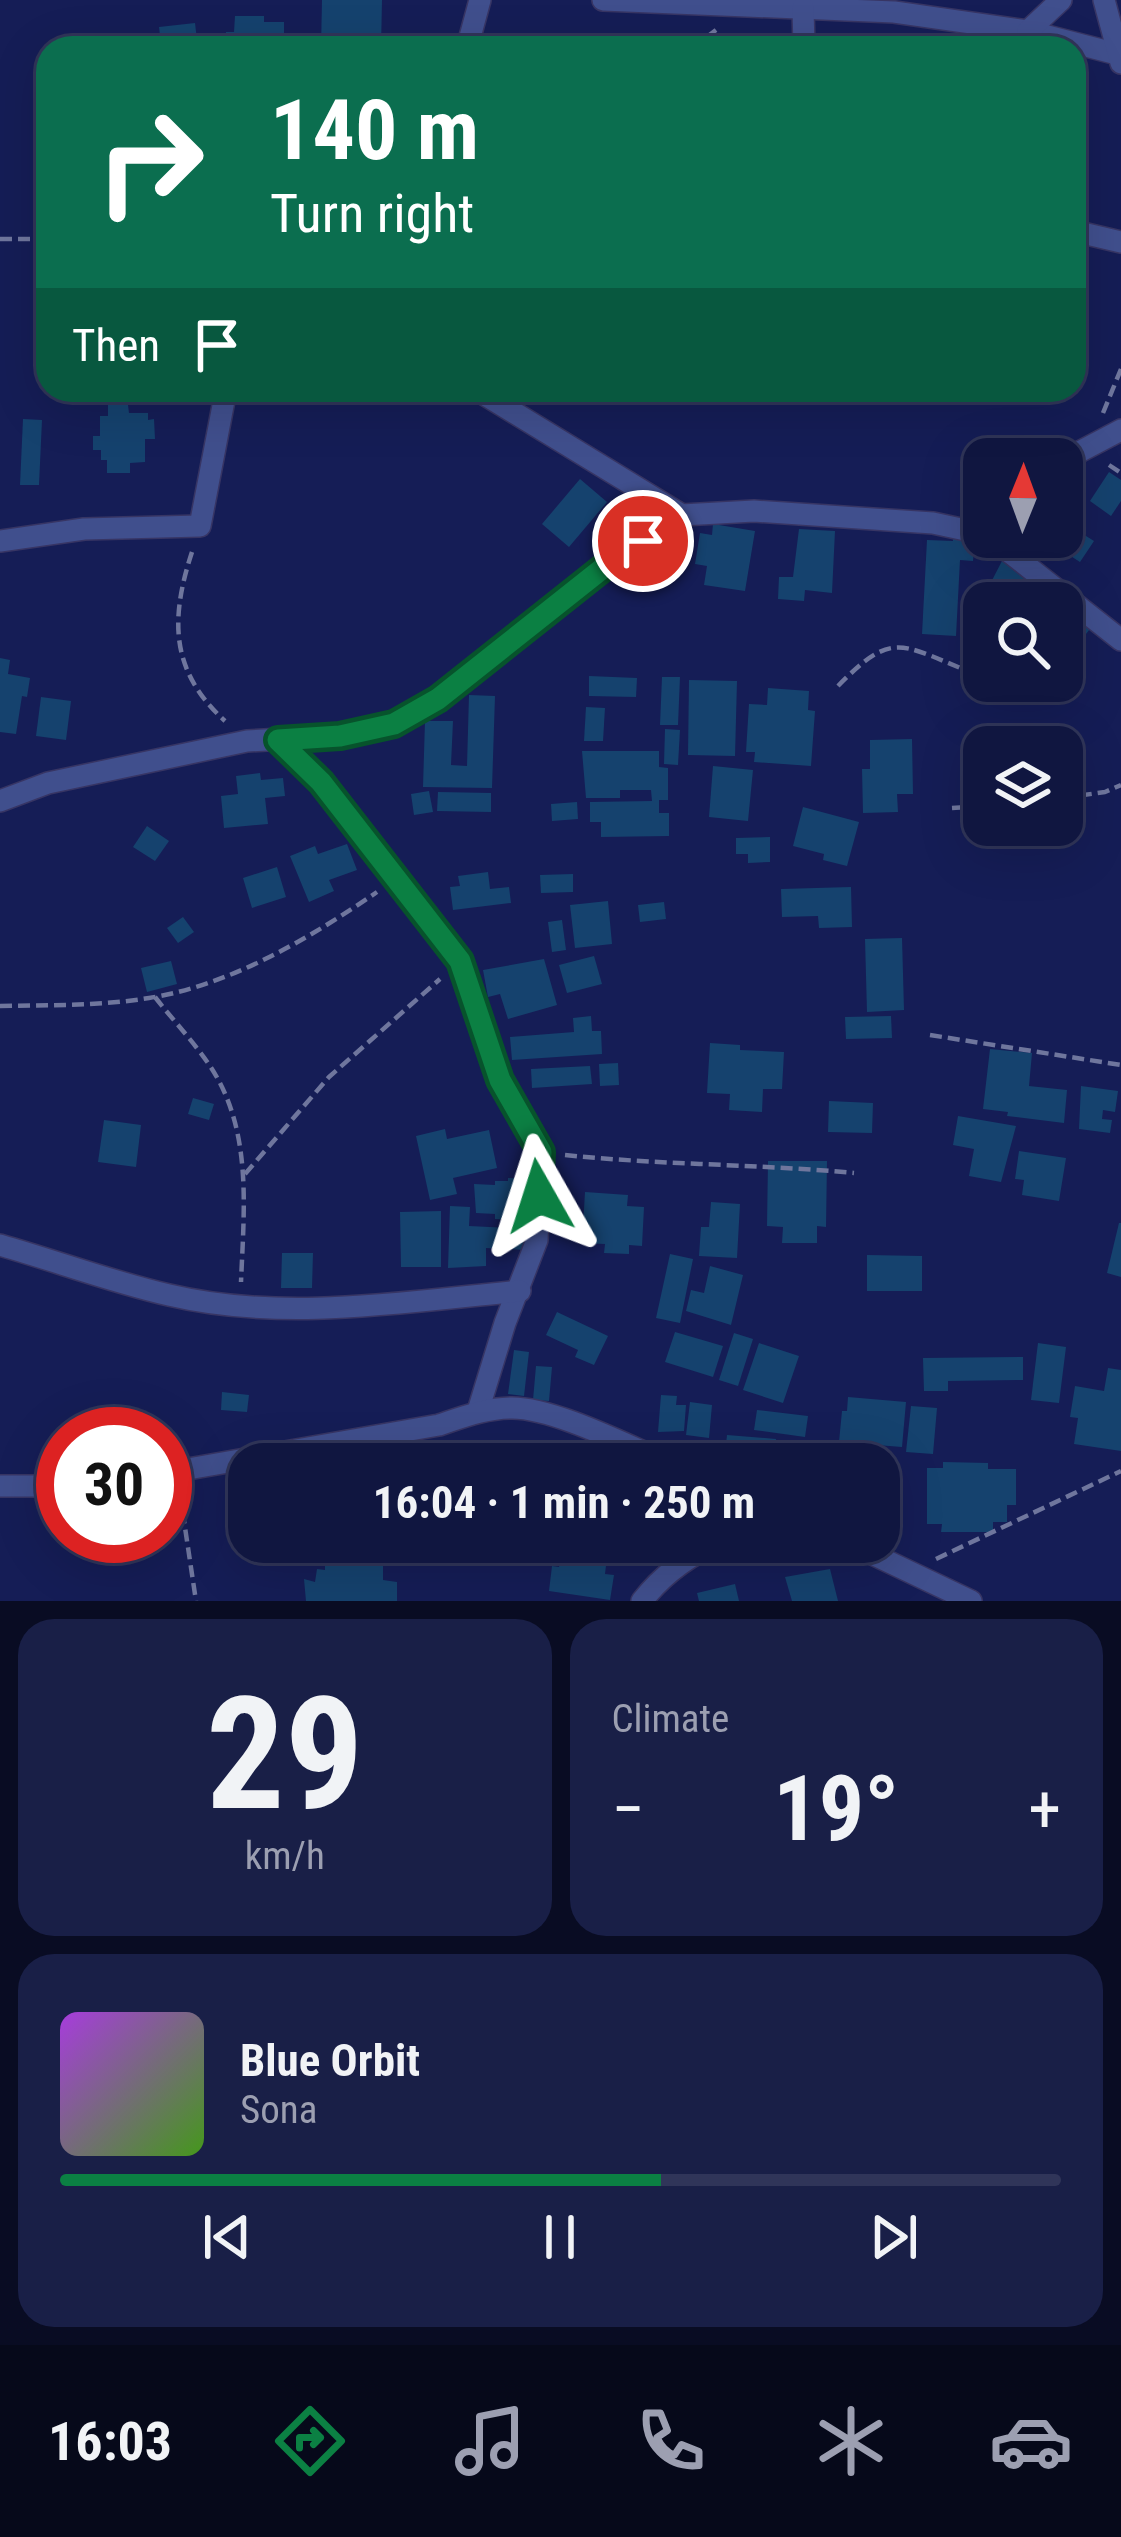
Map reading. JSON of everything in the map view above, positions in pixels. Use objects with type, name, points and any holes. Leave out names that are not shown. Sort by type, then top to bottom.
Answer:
[{"type":"street","points":[[470,36],[480,0]]},
{"type":"street","points":[[603,0],[894,12],[1044,36]]},
{"type":"street","points":[[1028,31],[1060,0]]},
{"type":"street","points":[[1103,0],[1119,59]]},
{"type":"street","points":[[803,8],[804,36]]},
{"type":"street","points":[[1086,49],[1119,59]]},
{"type":"street","points":[[1086,234],[1121,242]]},
{"type":"street","points":[[0,541],[84,529],[200,526],[224,402]]},
{"type":"street","points":[[496,402],[682,515]]},
{"type":"street","points":[[1083,450],[1121,430]]},
{"type":"street","points":[[0,802],[48,783],[247,741],[340,736],[394,724],[438,699],[603,568],[682,515],[754,511],[963,528]]},
{"type":"street","points":[[1018,558],[1121,640]]},
{"type":"street","points":[[278,740],[321,782],[460,961],[500,1080],[541,1152],[537,1240],[478,1412]]},
{"type":"street","points":[[0,1245],[170,1296],[241,1305],[304,1309],[520,1291]]},
{"type":"street","points":[[192,1468],[516,1407],[620,1443]]},
{"type":"street","points":[[0,1486],[36,1486]]},
{"type":"street","points":[[643,1601],[658,1580],[681,1563]]},
{"type":"street","points":[[889,1563],[970,1601]]},
{"type":"path","points":[[0,239],[36,239]]},
{"type":"path","points":[[200,526],[183,580],[177,620],[179,647],[188,677],[210,708],[247,741]]},
{"type":"path","points":[[838,686],[888,646],[911,648],[963,669]]},
{"type":"path","points":[[1083,795],[1121,785]]},
{"type":"path","points":[[952,808],[963,807]]},
{"type":"path","points":[[0,1006],[102,1004],[154,997],[218,979],[271,956],[398,878]]},
{"type":"path","points":[[245,1174],[329,1077],[460,961]]},
{"type":"path","points":[[154,997],[210,1066],[233,1114],[245,1174],[241,1305]]},
{"type":"path","points":[[930,1035],[1121,1065]]},
{"type":"path","points":[[541,1152],[653,1164],[766,1165],[854,1173]]},
{"type":"path","points":[[907,1572],[1121,1471]]},
{"type":"path","points":[[189,1563],[196,1601]]},
{"type":"building","points":[[322,0],[382,0],[381,36],[321,36]]},
{"type":"building","points":[[235,16],[284,22],[284,36],[226,36],[234,32]]},
{"type":"building","points":[[195,23],[197,36],[160,36],[159,27]]},
{"type":"building","points":[[108,404],[128,405],[129,413],[148,413],[148,420],[154,419],[155,439],[145,439],[145,462],[130,463],[130,473],[107,473],[101,450],[93,450],[93,436],[100,436],[100,416],[108,416]]},
{"type":"building","points":[[23,419],[42,420],[39,485],[20,485]]},
{"type":"building","points":[[1109,472],[1121,480],[1121,501],[1111,516],[1090,501]]},
{"type":"building","points":[[580,479],[607,502],[569,547],[542,524]]},
{"type":"building","points":[[713,524],[755,531],[745,591],[704,585],[707,566],[695,564],[700,533],[712,535]]},
{"type":"building","points":[[799,529],[835,531],[832,593],[805,590],[804,601],[778,599],[779,577],[793,577]]},
{"type":"building","points":[[1083,534],[1094,541],[1083,558]]},
{"type":"building","points":[[953,537],[963,537],[963,558],[973,558],[960,560],[956,636],[922,634],[927,540],[953,541]]},
{"type":"building","points":[[1003,559],[1034,582],[991,582]]},
{"type":"building","points":[[1083,618],[1093,625],[1083,638]]},
{"type":"building","points":[[0,658],[10,660],[8,674],[30,678],[16,734],[0,732]]},
{"type":"building","points":[[589,676],[637,678],[636,697],[589,696]]},
{"type":"building","points":[[662,677],[680,677],[678,725],[660,725]]},
{"type":"building","points":[[689,680],[737,681],[735,756],[688,755]]},
{"type":"building","points":[[768,688],[809,691],[808,710],[815,711],[811,766],[754,762],[755,752],[746,752],[749,704],[767,705]]},
{"type":"building","points":[[469,695],[495,696],[492,788],[423,787],[425,721],[453,721],[451,765],[467,766]]},
{"type":"building","points":[[41,697],[71,701],[66,740],[36,736]]},
{"type":"building","points":[[586,707],[605,708],[603,741],[584,741]]},
{"type":"building","points":[[665,729],[680,730],[678,765],[664,764]]},
{"type":"building","points":[[912,739],[913,794],[897,794],[898,812],[863,813],[862,769],[870,769],[870,740]]},
{"type":"building","points":[[582,751],[659,751],[659,767],[668,768],[668,800],[659,800],[659,813],[669,813],[669,836],[601,837],[601,822],[590,822],[590,802],[652,801],[651,790],[620,790],[620,798],[586,798]]},
{"type":"building","points":[[713,766],[753,770],[748,821],[709,817]]},
{"type":"building","points":[[260,773],[261,780],[283,778],[285,796],[265,798],[268,824],[224,828],[221,796],[238,794],[236,776]]},
{"type":"building","points":[[429,791],[433,812],[414,815],[411,794]]},
{"type":"building","points":[[438,792],[491,793],[491,812],[437,811]]},
{"type":"building","points":[[577,802],[578,819],[552,821],[551,804]]},
{"type":"building","points":[[803,807],[859,822],[847,866],[793,846]]},
{"type":"building","points":[[147,826],[169,841],[155,861],[133,847]]},
{"type":"building","points":[[770,837],[770,862],[748,863],[748,854],[736,854],[736,838]]},
{"type":"building","points":[[347,844],[357,870],[329,880],[334,891],[309,902],[290,856],[315,846],[318,854]]},
{"type":"building","points":[[277,867],[286,897],[252,908],[243,878]]},
{"type":"building","points":[[488,872],[490,889],[509,887],[511,903],[453,910],[450,887],[460,886],[458,876]]},
{"type":"building","points":[[573,874],[573,892],[541,893],[540,875]]},
{"type":"building","points":[[851,887],[852,927],[819,928],[818,916],[782,917],[781,889]]},
{"type":"building","points":[[608,901],[612,944],[575,948],[570,905]]},
{"type":"building","points":[[664,902],[666,919],[640,922],[638,905]]},
{"type":"building","points":[[183,917],[194,932],[178,943],[167,928]]},
{"type":"building","points":[[562,920],[566,950],[552,952],[548,922]]},
{"type":"building","points":[[902,938],[904,1010],[867,1012],[865,939]]},
{"type":"building","points":[[594,956],[602,984],[567,993],[559,965]]},
{"type":"building","points":[[544,959],[557,1005],[508,1019],[500,994],[488,997],[483,970]]},
{"type":"building","points":[[171,961],[177,984],[147,992],[141,968]]},
{"type":"building","points":[[591,1016],[592,1031],[601,1031],[602,1054],[512,1060],[510,1037],[574,1032],[573,1018]]},
{"type":"building","points":[[891,1016],[892,1038],[846,1039],[845,1017]]},
{"type":"building","points":[[710,1043],[784,1052],[782,1089],[763,1089],[762,1112],[729,1110],[730,1094],[707,1093]]},
{"type":"building","points":[[990,1049],[1032,1053],[1029,1086],[1067,1090],[1064,1123],[983,1109]]},
{"type":"building","points":[[618,1063],[619,1085],[600,1086],[599,1064]]},
{"type":"building","points":[[590,1066],[592,1084],[532,1088],[531,1069]]},
{"type":"building","points":[[1081,1086],[1118,1091],[1115,1112],[1103,1110],[1102,1119],[1112,1120],[1110,1133],[1079,1129]]},
{"type":"building","points":[[193,1098],[214,1104],[209,1120],[188,1114]]},
{"type":"building","points":[[829,1101],[873,1103],[872,1133],[828,1132]]},
{"type":"building","points":[[958,1116],[1016,1126],[1001,1182],[969,1176],[974,1149],[953,1145]]},
{"type":"building","points":[[104,1120],[141,1125],[136,1167],[98,1162]]},
{"type":"building","points":[[445,1129],[447,1139],[489,1130],[497,1168],[453,1178],[457,1194],[430,1200],[416,1136]]},
{"type":"building","points":[[1019,1151],[1066,1158],[1059,1201],[1022,1195],[1024,1180],[1015,1179]]},
{"type":"building","points":[[768,1161],[827,1161],[826,1227],[817,1226],[817,1243],[782,1243],[783,1227],[767,1226]]},
{"type":"building","points":[[508,1178],[543,1179],[542,1221],[495,1219],[495,1214],[476,1213],[474,1184],[495,1185]]},
{"type":"building","points":[[585,1192],[628,1195],[627,1206],[644,1207],[642,1246],[629,1245],[629,1254],[604,1253],[605,1244],[582,1243]]},
{"type":"building","points":[[711,1202],[740,1204],[737,1258],[699,1256],[701,1227],[709,1227]]},
{"type":"building","points":[[450,1206],[470,1207],[469,1226],[527,1229],[526,1250],[486,1248],[486,1266],[448,1268]]},
{"type":"building","points":[[441,1211],[441,1267],[401,1267],[400,1212]]},
{"type":"building","points":[[1121,1223],[1121,1277],[1107,1273]]},
{"type":"building","points":[[282,1253],[313,1253],[312,1288],[281,1288]]},
{"type":"building","points":[[670,1254],[693,1259],[680,1323],[656,1318]]},
{"type":"building","points":[[867,1255],[922,1256],[922,1291],[867,1291]]},
{"type":"building","points":[[710,1266],[743,1275],[731,1325],[686,1311],[691,1290],[704,1293]]},
{"type":"building","points":[[557,1312],[608,1336],[594,1365],[575,1357],[578,1350],[546,1335]]},
{"type":"building","points":[[675,1332],[723,1346],[713,1377],[665,1362]]},
{"type":"building","points":[[734,1333],[753,1339],[738,1386],[719,1380]]},
{"type":"building","points":[[759,1343],[799,1356],[783,1403],[743,1390]]},
{"type":"building","points":[[1038,1343],[1066,1347],[1059,1403],[1031,1400]]},
{"type":"building","points":[[514,1350],[529,1352],[524,1396],[508,1394]]},
{"type":"building","points":[[1023,1357],[1023,1380],[948,1381],[948,1391],[924,1391],[923,1358]]},
{"type":"building","points":[[536,1366],[552,1367],[549,1401],[533,1400]]},
{"type":"building","points":[[1108,1368],[1121,1370],[1121,1451],[1074,1444],[1078,1418],[1070,1417],[1075,1386],[1104,1391]]},
{"type":"building","points":[[222,1392],[249,1395],[247,1412],[221,1410]]},
{"type":"building","points":[[661,1395],[677,1396],[676,1405],[686,1405],[684,1431],[658,1432]]},
{"type":"building","points":[[848,1397],[906,1402],[902,1447],[900,1443],[839,1442],[842,1411],[847,1411]]},
{"type":"building","points":[[690,1402],[712,1405],[709,1438],[686,1435]]},
{"type":"building","points":[[911,1406],[937,1408],[933,1454],[906,1452]]},
{"type":"building","points":[[757,1410],[808,1416],[805,1437],[754,1430]]},
{"type":"building","points":[[727,1435],[776,1439],[776,1443],[726,1443]]},
{"type":"building","points":[[943,1462],[1016,1469],[1016,1505],[1007,1505],[1007,1522],[993,1522],[993,1532],[941,1532],[942,1524],[927,1524],[927,1468],[943,1468]]},
{"type":"building","points":[[325,1563],[383,1563],[383,1580],[397,1582],[397,1601],[306,1601],[304,1579],[315,1582],[317,1569],[325,1570]]},
{"type":"building","points":[[560,1563],[606,1563],[605,1574],[614,1575],[610,1600],[549,1591],[552,1566]]},
{"type":"building","points":[[830,1569],[838,1601],[792,1601],[785,1577]]},
{"type":"building","points":[[735,1584],[739,1601],[699,1601],[697,1593]]},
{"type":"route","points":[[539,1196],[541,1152],[500,1080],[460,961],[321,782],[278,740],[340,736],[394,724],[438,699],[643,541]]}]
